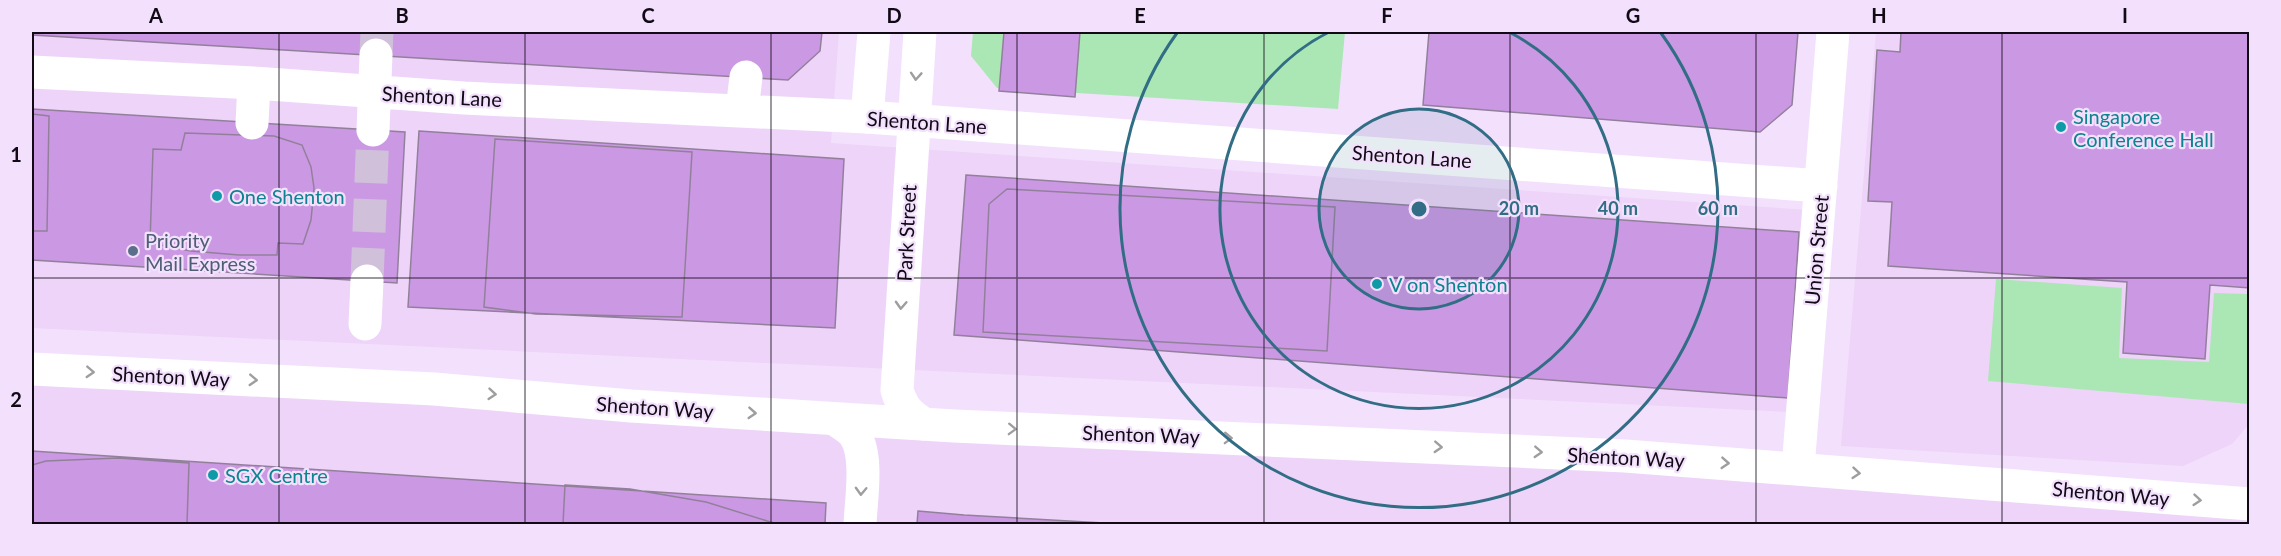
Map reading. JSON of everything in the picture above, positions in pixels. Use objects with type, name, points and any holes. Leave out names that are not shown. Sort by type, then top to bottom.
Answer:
[{"type":"main road","points":[[867,117],[874,32]]},
{"type":"main road","name":"Park Street","points":[[920,32],[897,390],[901,405],[910,416],[924,424]]},
{"type":"main road","name":"Union Street","points":[[1798,468],[1833,32]]},
{"type":"main road","points":[[373,130],[376,55]]},
{"type":"main road","name":"Shenton Lane","points":[[32,72],[867,117],[1821,186]]},
{"type":"main road","points":[[742,110],[746,77]]},
{"type":"main road","points":[[252,123],[254,83]]},
{"type":"main road","points":[[365,324],[367,281]]},
{"type":"main road","name":"Shenton Way","points":[[32,369],[434,389],[631,406],[924,424],[1625,456],[2250,504]]},
{"type":"main road","points":[[835,419],[853,433],[860,445],[863,458],[860,525]]},
{"type":"shaded area","points":[[32,32],[839,32],[831,143],[1809,210],[1791,412],[32,328]]},
{"type":"shaded area","points":[[1876,32],[2249,32],[2250,423],[2232,444],[2183,466],[1841,446]]},
{"type":"shaded area","points":[[32,369],[2249,504],[2249,524],[32,524]]},
{"type":"green space","points":[[973,32],[1345,32],[1338,109],[997,88],[971,56]]},
{"type":"green space","points":[[1996,279],[2122,288],[2119,358],[2209,362],[2214,293],[2249,294],[2249,404],[1988,381]]},
{"type":"building","points":[[32,32],[822,32],[820,51],[788,80],[32,35]]},
{"type":"building","points":[[1004,32],[1080,32],[1075,97],[999,91]]},
{"type":"building","points":[[1429,32],[1798,32],[1792,105],[1760,132],[1423,105]]},
{"type":"building","name":"Singapore Conference Hall","points":[[1901,32],[2250,32],[2250,288],[2210,285],[2205,359],[2123,353],[2127,282],[1888,266],[1892,202],[1868,201],[1877,50],[1900,52]]},
{"type":"building","name":"One Shenton","points":[[32,109],[405,132],[397,283],[32,260]]},
{"type":"building","points":[[32,114],[49,116],[47,231],[32,231]]},
{"type":"building","points":[[419,131],[844,159],[835,328],[408,307]]},
{"type":"building","points":[[185,133],[274,136],[302,145],[311,167],[314,188],[311,220],[303,244],[278,243],[277,255],[239,255],[191,251],[150,243],[153,149],[181,150]]},
{"type":"building","points":[[495,139],[692,152],[682,317],[536,314],[484,307]]},
{"type":"building","name":"V on Shenton","points":[[966,175],[1799,232],[1788,398],[954,335]]},
{"type":"building","points":[[1007,189],[1335,207],[1327,351],[983,332],[989,204]]},
{"type":"building","name":"SGX Centre","points":[[32,451],[826,503],[825,524],[32,524]]},
{"type":"building","points":[[118,458],[189,463],[187,524],[32,524],[32,465],[46,461]]},
{"type":"building","points":[[565,485],[630,489],[706,502],[777,524],[563,524]]},
{"type":"building","points":[[918,511],[964,515],[1122,524],[917,524]]},
{"type":"tunnel","points":[[376,55],[377,32]]},
{"type":"tunnel","points":[[367,281],[373,130]]},
{"type":"place","name":"Singapore Conference Hall","points":[[2061,127]]},
{"type":"place","name":"One Shenton","points":[[217,196]]},
{"type":"place","name":"Priority Mail Express","points":[[133,251]]},
{"type":"place","name":"V on Shenton","points":[[1377,284]]},
{"type":"place","name":"SGX Centre","points":[[213,475]]}]
